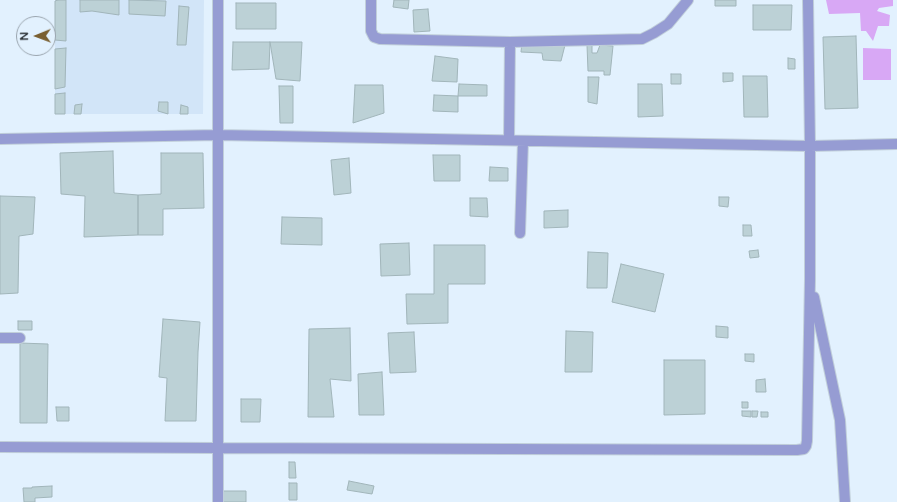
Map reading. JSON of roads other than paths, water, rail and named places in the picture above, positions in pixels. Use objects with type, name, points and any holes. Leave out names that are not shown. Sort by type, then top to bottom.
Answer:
[{"type":"street","points":[[218,0],[218,502]]},
{"type":"street","points":[[371,0],[372,31],[374,37],[380,39],[510,42],[642,39],[668,24],[688,0]]},
{"type":"street","points":[[0,446],[804,449],[807,441],[810,279],[808,0]]},
{"type":"street","points":[[509,140],[510,42]]},
{"type":"street","points":[[0,139],[218,135],[810,146],[897,144]]},
{"type":"street","points":[[520,233],[523,141]]},
{"type":"street","points":[[810,279],[840,420],[846,502]]},
{"type":"street","points":[[0,338],[20,338]]}]
